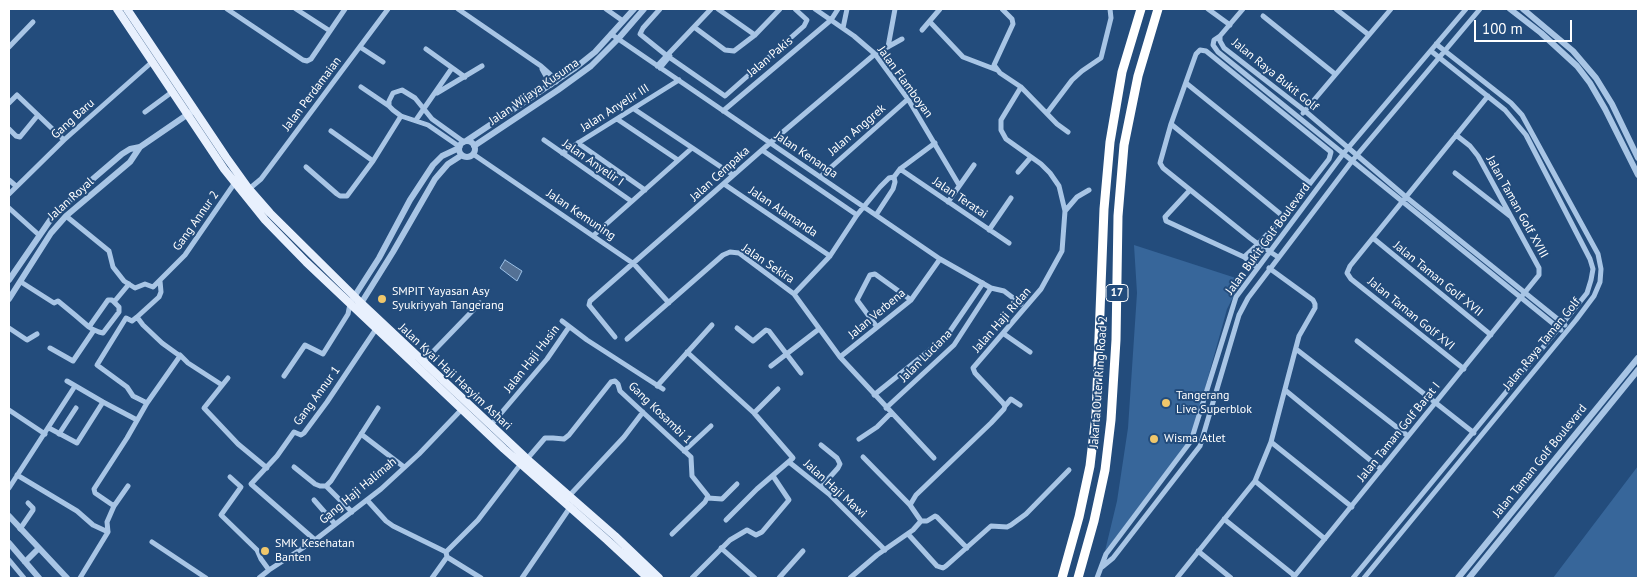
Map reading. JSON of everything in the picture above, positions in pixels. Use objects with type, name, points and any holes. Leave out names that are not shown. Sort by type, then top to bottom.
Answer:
[{"type":"highway","name":"Jakarta Outer Ring Road 2","points":[[1062,578],[1080,517],[1090,466],[1096,415],[1104,209],[1110,142],[1122,72],[1140,9]]},
{"type":"highway","name":"Jakarta Outer Ring Road 2","points":[[1078,578],[1094,521],[1112,420],[1116,340],[1118,216],[1124,146],[1138,76],[1158,9]]},
{"type":"main road","name":"Jalan Kyai Haji Hasyim Ashari","points":[[117,9],[234,184],[291,248],[352,300]]},
{"type":"main road","name":"Jalan Kyai Haji Hasyim Ashari","points":[[127,9],[249,189],[290,235],[359,307],[424,361],[491,426],[569,508],[648,578]]},
{"type":"main road","name":"Jalan Kyai Haji Hasyim Ashari","points":[[359,307],[376,329],[462,409],[524,462],[572,498],[659,578]]},
{"type":"street","points":[[227,9],[302,60],[307,61],[311,59],[345,9]]},
{"type":"street","points":[[296,9],[330,32]]},
{"type":"street","name":"Jalan Perdamaian","points":[[249,189],[261,180],[388,9]]},
{"type":"street","points":[[458,9],[541,66],[554,83]]},
{"type":"street","points":[[606,9],[623,21]]},
{"type":"street","name":"Jalan Wijaya Kusuma","points":[[352,300],[385,248],[410,200],[442,156],[462,147],[585,60],[634,9]]},
{"type":"street","name":"Jalan Wijaya Kusuma","points":[[474,146],[570,82],[596,61],[644,9]]},
{"type":"street","points":[[660,9],[640,34],[725,96],[807,23],[795,9]]},
{"type":"street","points":[[659,67],[711,9]]},
{"type":"street","points":[[718,9],[755,35]]},
{"type":"street","points":[[694,27],[730,52],[738,49],[755,35],[780,9]]},
{"type":"street","name":"Jalan Flamboyan","points":[[815,9],[843,28],[875,54],[908,99],[959,185]]},
{"type":"street","name":"Jalan Pakis","points":[[723,110],[831,20],[838,9]]},
{"type":"street","points":[[843,28],[847,9]]},
{"type":"street","points":[[888,47],[895,9]]},
{"type":"street","points":[[925,31],[940,9]]},
{"type":"street","points":[[997,70],[994,64],[995,60],[1013,24],[1012,19],[1002,9]]},
{"type":"street","points":[[1047,113],[1072,80],[1101,58],[1111,18],[1110,9]]},
{"type":"street","points":[[1208,9],[1230,25]]},
{"type":"street","points":[[1220,36],[1243,9]]},
{"type":"street","points":[[1336,9],[1369,35]]},
{"type":"street","points":[[1300,118],[1391,9]]},
{"type":"street","name":"Jalan Bukit Golf Boulevard","points":[[1102,567],[1106,554],[1191,441],[1234,302],[1343,154],[1466,9]]},
{"type":"street","name":"Jalan Bukit Golf Boulevard","points":[[1102,567],[1113,558],[1200,446],[1239,315],[1248,298],[1352,161],[1446,52],[1480,9]]},
{"type":"street","points":[[1510,9],[1541,33],[1577,66],[1590,83],[1605,109],[1638,175]]},
{"type":"street","points":[[1523,9],[1573,51],[1596,78],[1612,104],[1638,158]]},
{"type":"street","points":[[1262,16],[1335,74]]},
{"type":"street","points":[[9,47],[33,22]]},
{"type":"street","points":[[930,22],[963,57],[997,70],[1021,87],[1068,132]]},
{"type":"street","name":"Jalan Kenanga","points":[[611,34],[940,259],[991,288],[1004,292],[1021,304]]},
{"type":"street","name":"Jalan Raya Bukit Golf","points":[[1220,36],[1220,41],[1224,48],[1305,111],[1406,197],[1569,328]]},
{"type":"street","name":"Jalan Raya Bukit Golf","points":[[1220,36],[1213,42],[1218,51],[1565,334]]},
{"type":"street","name":"Jalan Cempaka","points":[[615,337],[589,304],[733,175],[875,54],[902,39]]},
{"type":"street","points":[[786,43],[794,51]]},
{"type":"street","name":"Jalan Raya Taman Golf","points":[[1364,578],[1565,334],[1594,296],[1600,282],[1601,269],[1598,254],[1527,122],[1511,103],[1436,44]]},
{"type":"street","points":[[360,47],[383,62]]},
{"type":"street","points":[[426,48],[464,77]]},
{"type":"street","points":[[1244,257],[1258,244],[1284,217],[1331,154],[1329,150],[1206,51],[1200,50],[1171,124],[1160,163],[1163,168],[1190,190],[1258,244],[1278,257]]},
{"type":"street","name":"Jalan Raya Taman Golf","points":[[1353,578],[1587,294],[1593,268],[1526,135],[1515,120],[1431,51]]},
{"type":"street","name":"Gang Baru","points":[[9,194],[64,140],[152,62]]},
{"type":"street","points":[[434,94],[482,66]]},
{"type":"street","points":[[416,120],[452,68]]},
{"type":"street","points":[[1471,83],[1477,76]]},
{"type":"street","name":"Jalan Anyelir III","points":[[562,153],[679,80]]},
{"type":"street","points":[[1186,83],[1310,183]]},
{"type":"street","points":[[361,87],[402,116],[428,125],[462,147]]},
{"type":"street","name":"Jalan Haji Ridan","points":[[1005,406],[973,370],[1041,289],[1058,260],[1062,251],[1065,211],[1059,186],[1050,173],[1006,139],[1001,130],[1000,125],[1005,112],[1021,87]]},
{"type":"street","points":[[1373,238],[1456,135],[1490,87]]},
{"type":"street","points":[[389,106],[388,101],[393,93],[402,90],[415,98],[432,119],[462,147],[467,157],[473,154],[474,146],[471,143],[462,147]]},
{"type":"street","points":[[145,112],[172,92]]},
{"type":"street","points":[[9,103],[17,95],[64,140]]},
{"type":"street","name":"Jalan Anggrek","points":[[820,176],[908,99]]},
{"type":"street","points":[[634,109],[733,175]]},
{"type":"street","name":"Jalan Royal","points":[[9,299],[51,233],[66,216],[130,162],[140,147],[194,110]]},
{"type":"street","points":[[9,129],[16,136],[20,137],[38,115]]},
{"type":"street","points":[[306,167],[337,194],[345,197],[350,194],[402,116]]},
{"type":"street","points":[[618,119],[678,160]]},
{"type":"street","points":[[1171,124],[1284,217]]},
{"type":"street","points":[[331,131],[373,161]]},
{"type":"street","name":"Jalan Taman Golf XVIII","points":[[1456,135],[1470,146],[1478,156],[1539,268],[1539,275],[1525,292]]},
{"type":"street","name":"Jalan Anyelir I","points":[[544,140],[631,202]]},
{"type":"street","points":[[794,294],[830,256],[857,215],[889,178],[894,177],[900,169],[935,142]]},
{"type":"street","points":[[578,144],[645,190]]},
{"type":"street","name":"Jalan Royal","points":[[9,280],[53,216],[122,154],[130,149],[140,147]]},
{"type":"street","name":"Jalan Wijaya Kusuma","points":[[359,307],[435,178],[462,147]]},
{"type":"street","points":[[594,235],[692,148]]},
{"type":"street","points":[[762,150],[857,215]]},
{"type":"street","name":"Jalan Kemuning","points":[[473,154],[634,264],[669,303]]},
{"type":"street","points":[[1018,172],[1030,157]]},
{"type":"street","points":[[948,202],[974,165]]},
{"type":"street","name":"Jalan Teratai","points":[[900,169],[1009,243]]},
{"type":"street","points":[[1455,173],[1512,217]]},
{"type":"street","points":[[876,215],[893,189],[894,177]]},
{"type":"street","points":[[9,180],[16,186]]},
{"type":"street","name":"Gang Annur 2","points":[[129,284],[135,288],[147,284],[153,287],[160,281],[185,256],[234,184]]},
{"type":"street","name":"Jalan Alamanda","points":[[724,184],[830,256]]},
{"type":"street","points":[[1065,211],[1077,197],[1089,190]]},
{"type":"street","points":[[1190,190],[1165,217],[1166,221],[1244,257],[1258,267]]},
{"type":"street","points":[[989,230],[1011,198]]},
{"type":"street","points":[[9,208],[39,236]]},
{"type":"street","points":[[66,216],[109,251],[113,267],[124,281],[129,284],[114,302]]},
{"type":"street","name":"Jalan Taman Golf XVI","points":[[1373,238],[1350,266],[1347,273],[1464,369]]},
{"type":"street","name":"Jalan Taman Golf XVII","points":[[1373,238],[1491,335]]},
{"type":"street","points":[[385,248],[393,252]]},
{"type":"street","name":"Jalan Sekira","points":[[627,339],[723,255],[730,252],[739,254],[794,294],[840,357],[934,458]]},
{"type":"street","name":"Jalan Verbena","points":[[840,357],[911,300],[940,259]]},
{"type":"street","points":[[1177,578],[1255,481],[1271,442],[1302,329],[1314,311],[1315,304],[1269,268]]},
{"type":"street","points":[[877,328],[857,300],[870,275],[874,274],[911,300]]},
{"type":"street","points":[[147,403],[133,396],[127,387],[97,365],[126,318],[132,321],[162,292],[160,281]]},
{"type":"street","points":[[21,282],[54,303],[58,301],[91,328],[103,333],[119,312],[119,307],[110,300],[107,302],[91,328],[72,362],[50,348]]},
{"type":"street","name":"Jalan Luciana","points":[[874,395],[946,337],[983,283]]},
{"type":"street","name":"Jalan Luciana","points":[[886,408],[954,345],[991,288]]},
{"type":"street","name":"Jalan Taman Golf Barat I","points":[[1294,577],[1525,292]]},
{"type":"street","points":[[284,376],[305,345],[323,354],[348,314],[352,300]]},
{"type":"street","points":[[424,361],[480,303]]},
{"type":"street","points":[[348,314],[359,307]]},
{"type":"street","points":[[137,316],[143,325],[162,343],[222,385]]},
{"type":"street","points":[[562,321],[587,340],[663,389]]},
{"type":"street","points":[[657,386],[712,325]]},
{"type":"street","name":"Jalan Haji Husin","points":[[491,426],[570,327]]},
{"type":"street","points":[[9,328],[27,340],[37,334]]},
{"type":"street","points":[[737,328],[753,341],[768,330],[788,353],[801,373]]},
{"type":"street","name":"Gang Annur 1","points":[[314,540],[252,485],[252,482],[267,468],[294,432],[301,435],[304,433],[376,329]]},
{"type":"street","points":[[771,366],[819,330]]},
{"type":"street","points":[[1004,334],[1030,352]]},
{"type":"street","points":[[946,337],[954,345]]},
{"type":"street","points":[[1358,341],[1479,437]]},
{"type":"street","points":[[1296,349],[1408,436]]},
{"type":"street","points":[[687,352],[754,413],[793,457],[789,462]]},
{"type":"street","points":[[114,506],[95,494],[94,488],[147,403],[180,355]]},
{"type":"street","name":"Jalan Taman Golf Boulevard","points":[[1469,578],[1634,371],[1638,358]]},
{"type":"street","name":"Jalan Taman Golf Boulevard","points":[[1458,578],[1634,371]]},
{"type":"street","points":[[228,378],[204,408],[238,444],[267,468]]},
{"type":"street","points":[[67,380],[137,420]]},
{"type":"street","name":"Gang Kosambi 1","points":[[432,578],[447,554],[478,520],[545,438],[564,439],[569,435],[611,382],[615,381],[620,391],[692,460],[693,479],[707,494],[708,498]]},
{"type":"street","points":[[9,488],[75,386]]},
{"type":"street","points":[[754,413],[778,389]]},
{"type":"street","points":[[1285,390],[1382,469]]},
{"type":"street","points":[[910,505],[916,495],[1001,413],[1011,399],[1020,405]]},
{"type":"street","points":[[49,428],[76,444],[103,402]]},
{"type":"street","points":[[59,434],[76,408]]},
{"type":"street","points":[[326,486],[378,408]]},
{"type":"street","name":"Gang Haji Halimah","points":[[259,578],[367,500],[419,454],[462,409]]},
{"type":"street","points":[[9,410],[45,434]]},
{"type":"street","points":[[522,578],[569,508],[572,498],[643,412]]},
{"type":"street","points":[[859,440],[877,427],[891,413]]},
{"type":"street","points":[[684,451],[711,426]]},
{"type":"street","points":[[361,434],[404,467]]},
{"type":"street","points":[[1271,442],[1352,507]]},
{"type":"street","points":[[821,445],[840,464],[821,487]]},
{"type":"street","points":[[863,457],[910,505],[921,521]]},
{"type":"street","name":"Jalan Haji Mawi","points":[[726,520],[757,488],[789,462],[821,487],[885,550]]},
{"type":"street","points":[[294,467],[315,484],[326,486],[352,512]]},
{"type":"street","points":[[908,534],[934,564],[940,568],[946,566],[991,526],[1007,527],[1026,514],[1069,470]]},
{"type":"street","points":[[17,475],[77,511],[93,525],[108,532]]},
{"type":"street","points":[[692,578],[730,540],[746,531],[756,535],[760,534],[789,500],[773,476]]},
{"type":"street","points":[[230,477],[241,486],[221,515],[257,550],[269,570]]},
{"type":"street","points":[[1255,481],[1325,539]]},
{"type":"street","points":[[672,534],[708,498],[722,500],[737,484]]},
{"type":"street","points":[[80,578],[108,532],[107,522],[114,506],[128,486]]},
{"type":"street","points":[[314,500],[335,524]]},
{"type":"street","points":[[367,500],[390,524],[447,554],[481,578]]},
{"type":"street","points":[[20,529],[33,509],[28,504]]},
{"type":"street","points":[[9,516],[38,550],[67,578]]},
{"type":"street","points":[[850,578],[908,534],[921,521],[927,521],[935,516],[967,548]]},
{"type":"street","points":[[1224,519],[1294,577]]},
{"type":"street","points":[[152,542],[206,578]]},
{"type":"street","points":[[9,543],[27,560],[39,578]]},
{"type":"street","points":[[721,548],[755,578]]},
{"type":"street","points":[[27,560],[38,550]]},
{"type":"street","points":[[779,578],[803,551]]},
{"type":"street","points":[[1198,551],[1231,578]]},
{"type":"street","points":[[9,560],[24,578]]},
{"type":"street","points":[[1097,578],[1102,567]]},
{"type":"shaded area","name":"Tangerang Live Superblok","points":[[1134,245],[1242,280],[1227,309],[1194,428],[1184,450],[1105,551],[1117,501],[1128,428],[1137,293]]},
{"type":"shaded area","points":[[505,260],[522,271],[517,281],[500,268]]},
{"type":"shaded area","points":[[1638,466],[1638,578],[1553,578]]},
{"type":"place","name":"SMPIT Yayasan Asy Syukriyyah Tangerang","points":[[382,299]]},
{"type":"place","name":"Tangerang Live Superblok","points":[[1166,403]]},
{"type":"place","name":"Wisma Atlet","points":[[1154,439]]},
{"type":"place","name":"SMK Kesehatan Banten","points":[[265,551]]}]
